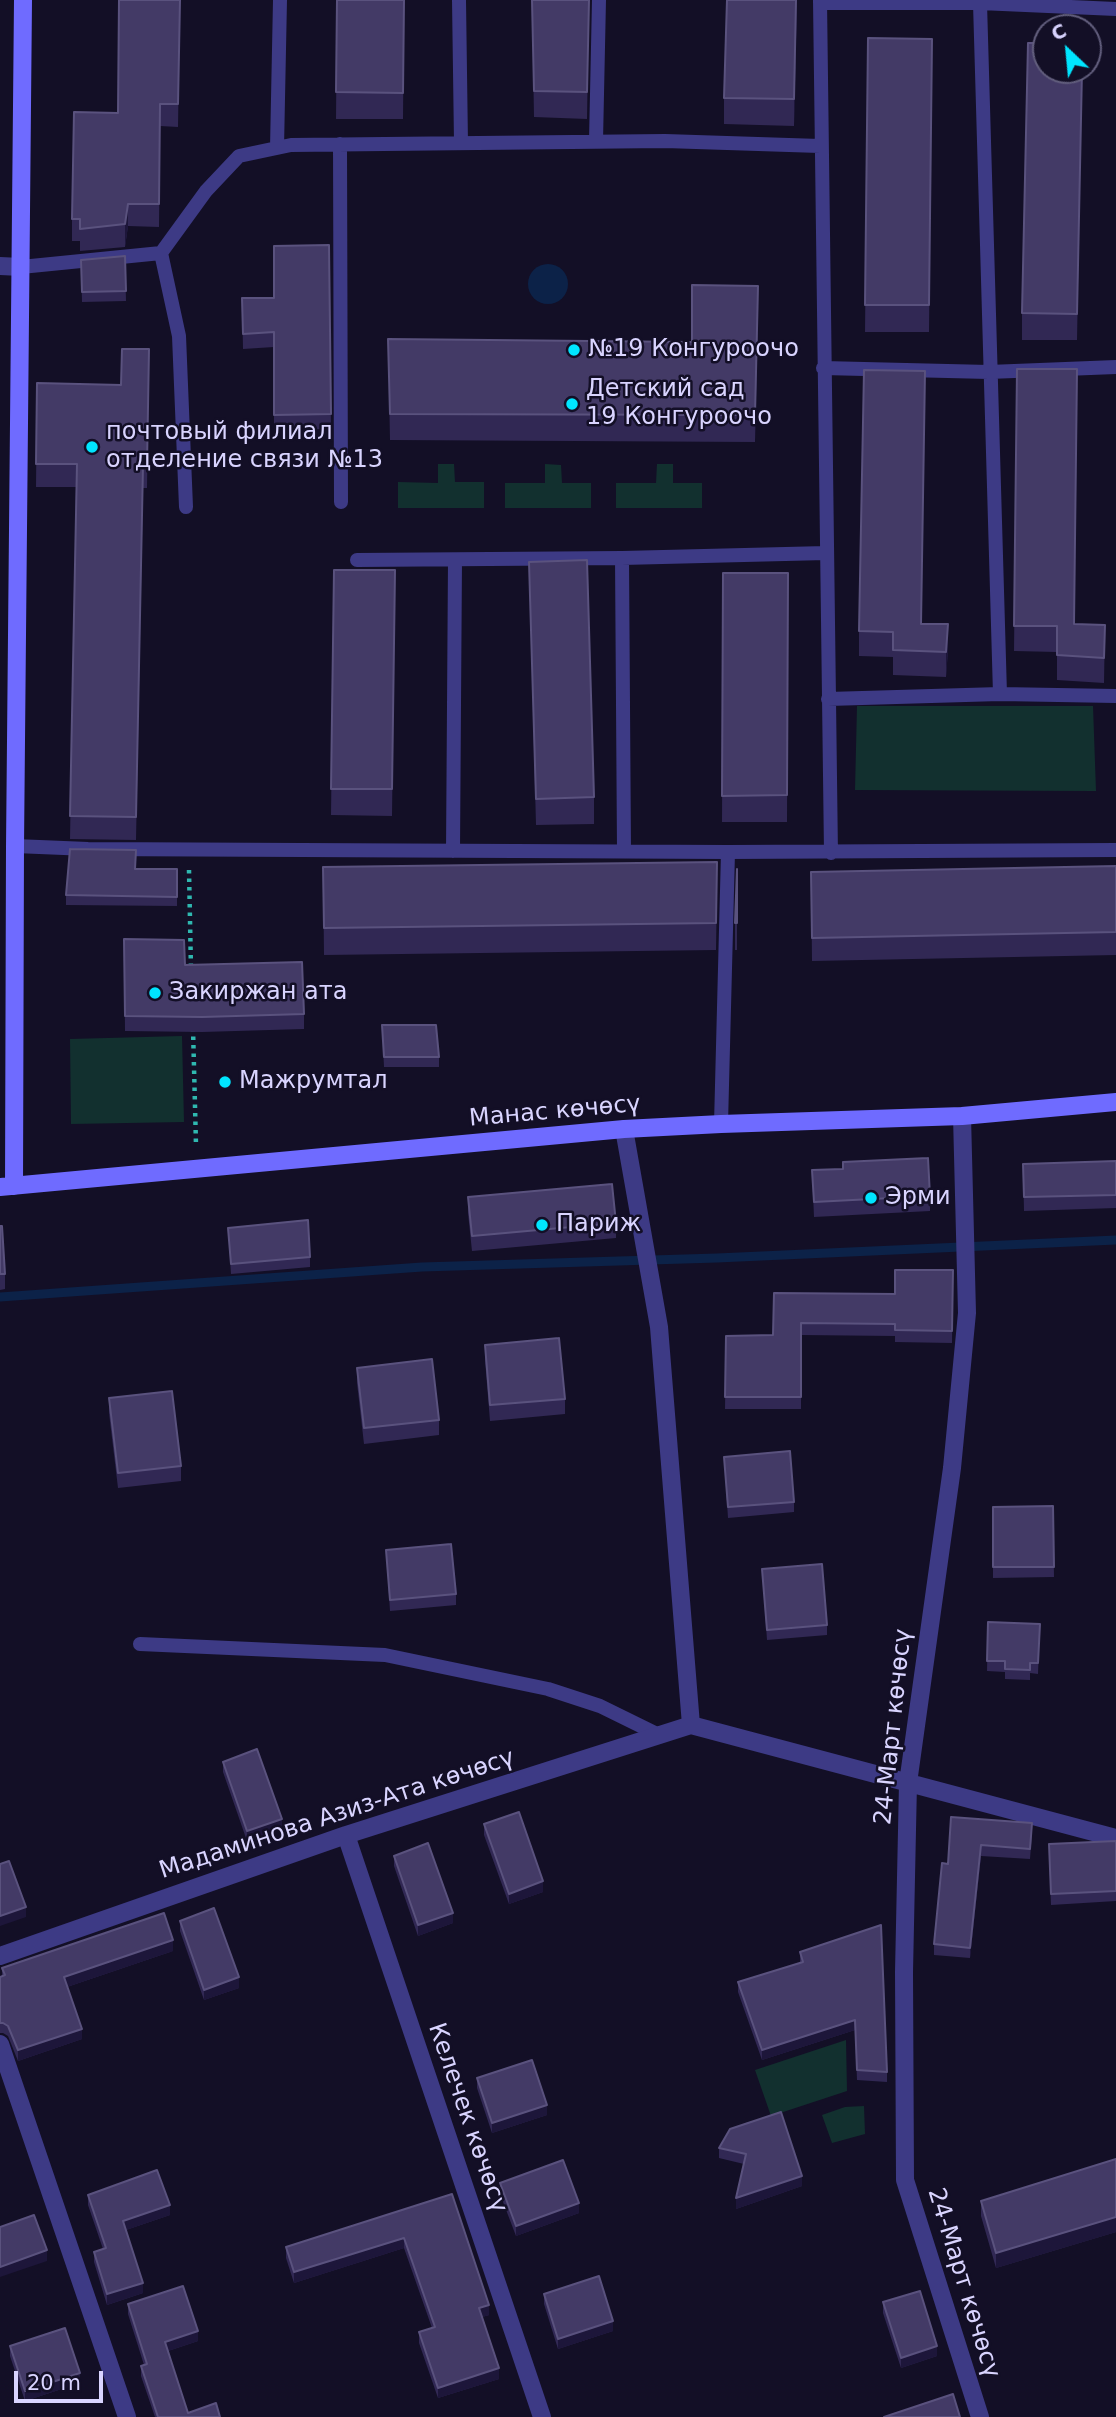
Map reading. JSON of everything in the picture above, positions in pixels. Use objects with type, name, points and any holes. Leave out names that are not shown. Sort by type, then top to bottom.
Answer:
[{"type":"main road","points":[[7,1186],[15,846],[23,0]]},
{"type":"main road","name":"Манас көчөсү","points":[[7,1186],[624,1129],[962,1116],[1116,1102]]},
{"type":"street","points":[[0,266],[21,267]]},
{"type":"street","name":"24-Март көчөсү","points":[[962,1116],[967,1312],[952,1468],[908,1783],[904,1972],[905,2180],[980,2417]]},
{"type":"street","points":[[624,1129],[659,1327],[691,1725],[1116,1838]]},
{"type":"street","name":"Мадаминова Азиз-Ата көчөсү","points":[[0,1956],[346,1835],[691,1725]]},
{"type":"street","name":"Келечек көчөсү","points":[[346,1835],[542,2417]]},
{"type":"street","points":[[0,2044],[127,2417]]},
{"type":"lane","points":[[277,148],[280,0]]},
{"type":"lane","points":[[459,0],[461,143]]},
{"type":"lane","points":[[596,141],[599,0]]},
{"type":"lane","points":[[831,853],[820,2],[980,3],[1116,9]]},
{"type":"lane","points":[[980,3],[1000,694]]},
{"type":"lane","points":[[186,507],[179,336],[161,253],[206,191],[239,156],[290,145],[340,144],[665,141],[820,146]]},
{"type":"lane","points":[[340,144],[341,502]]},
{"type":"lane","points":[[21,267],[161,253]]},
{"type":"lane","points":[[823,368],[989,372],[1116,367]]},
{"type":"lane","points":[[357,560],[826,553]]},
{"type":"lane","points":[[622,558],[624,851]]},
{"type":"lane","points":[[453,851],[455,560]]},
{"type":"lane","points":[[828,699],[1000,694],[1116,695]]},
{"type":"lane","points":[[15,846],[188,850],[831,853],[1116,850]]},
{"type":"lane","points":[[721,1124],[728,852]]},
{"type":"lane","points":[[140,1644],[385,1655],[548,1689],[600,1706],[659,1735]]},
{"type":"path","points":[[188,850],[192,975]]},
{"type":"path","points":[[193,1017],[197,1170]]},
{"type":"green space","points":[[438,464],[454,464],[455,482],[484,482],[484,508],[398,508],[398,482],[438,483]]},
{"type":"green space","points":[[545,464],[561,465],[562,483],[591,483],[591,508],[505,508],[505,483],[545,483]]},
{"type":"green space","points":[[657,464],[673,464],[673,483],[702,483],[702,508],[616,508],[616,483],[656,483]]},
{"type":"green space","points":[[857,706],[1093,706],[1096,791],[855,790]]},
{"type":"green space","points":[[182,1036],[184,1122],[71,1124],[70,1039]]},
{"type":"green space","points":[[846,2040],[847,2091],[771,2116],[755,2070]]},
{"type":"green space","points":[[864,2106],[865,2134],[832,2143],[822,2115],[845,2107]]},
{"type":"water","points":[[548,264],[562,270],[568,284],[562,298],[548,304],[534,298],[528,284],[534,270]]},
{"type":"building","points":[[119,0],[180,0],[178,104],[160,104],[159,204],[128,204],[125,224],[80,229],[80,219],[72,219],[74,112],[118,113]]},
{"type":"building","points":[[337,0],[404,0],[403,93],[336,92]]},
{"type":"building","points":[[532,0],[589,0],[587,92],[534,91]]},
{"type":"building","points":[[727,0],[796,0],[794,99],[724,98]]},
{"type":"building","points":[[868,38],[932,39],[929,305],[865,305]]},
{"type":"building","points":[[1028,43],[1032,43],[1032,84],[1082,84],[1077,314],[1022,313]]},
{"type":"building","points":[[329,245],[331,414],[274,415],[274,332],[243,334],[242,298],[274,298],[274,246]]},
{"type":"building","points":[[125,256],[126,291],[82,292],[81,260]]},
{"type":"building","name":"Детский сад 19 Конгуроочо","points":[[692,285],[758,286],[755,415],[390,414],[388,339],[692,342]]},
{"type":"building","points":[[122,349],[149,349],[147,465],[143,465],[136,817],[70,816],[77,464],[36,464],[37,383],[121,385]]},
{"type":"building","points":[[1017,369],[1077,369],[1074,624],[1105,625],[1104,658],[1057,655],[1057,626],[1014,626]]},
{"type":"building","points":[[864,370],[925,371],[921,624],[948,624],[946,652],[893,650],[893,632],[859,631]]},
{"type":"building","points":[[587,560],[594,797],[536,799],[529,562]]},
{"type":"building","points":[[334,570],[395,570],[392,789],[331,789]]},
{"type":"building","points":[[723,573],[788,573],[787,795],[722,796]]},
{"type":"building","points":[[70,849],[136,850],[135,869],[177,869],[177,897],[66,895]]},
{"type":"building","points":[[717,862],[716,923],[324,928],[323,867]]},
{"type":"building","points":[[1116,866],[1116,932],[812,938],[811,872]]},
{"type":"building","points":[[737,869],[737,923],[735,923]]},
{"type":"building","points":[[124,939],[184,940],[185,965],[302,962],[304,1014],[125,1016]]},
{"type":"building","points":[[382,1025],[436,1025],[439,1057],[384,1057]]},
{"type":"building","points":[[928,1158],[930,1196],[814,1202],[812,1170],[843,1169],[843,1162]]},
{"type":"building","points":[[1116,1161],[1116,1195],[1024,1197],[1023,1164]]},
{"type":"building","points":[[612,1184],[616,1223],[472,1236],[468,1197]]},
{"type":"building","points":[[308,1220],[310,1257],[231,1264],[228,1228]]},
{"type":"building","points":[[2,1226],[5,1274],[0,1274]]},
{"type":"building","points":[[895,1270],[953,1270],[952,1331],[895,1330],[895,1324],[801,1323],[801,1397],[725,1397],[726,1336],[773,1335],[774,1293],[895,1294]]},
{"type":"building","points":[[559,1338],[565,1399],[490,1405],[485,1345]]},
{"type":"building","points":[[432,1359],[439,1420],[364,1428],[357,1368]]},
{"type":"building","points":[[172,1391],[181,1466],[118,1473],[109,1398]]},
{"type":"building","points":[[790,1451],[794,1502],[728,1507],[724,1457]]},
{"type":"building","points":[[1053,1506],[1054,1567],[993,1567],[993,1507]]},
{"type":"building","points":[[451,1544],[456,1594],[390,1600],[386,1550]]},
{"type":"building","points":[[822,1564],[827,1625],[767,1630],[762,1569]]},
{"type":"building","points":[[988,1622],[1040,1624],[1038,1663],[1030,1663],[1030,1670],[1005,1669],[1005,1661],[987,1661]]},
{"type":"building","points":[[257,1749],[282,1819],[247,1831],[223,1762]]},
{"type":"building","points":[[519,1812],[543,1881],[509,1894],[484,1824]]},
{"type":"building","points":[[951,1817],[1032,1823],[1030,1849],[981,1845],[970,1948],[934,1944],[942,1863],[948,1864]]},
{"type":"building","points":[[1116,1841],[1116,1891],[1051,1894],[1049,1844]]},
{"type":"building","points":[[428,1843],[453,1913],[418,1925],[394,1856]]},
{"type":"building","points":[[9,1861],[26,1907],[0,1916],[0,1864]]},
{"type":"building","points":[[214,1908],[239,1977],[204,1990],[180,1921]]},
{"type":"building","points":[[164,1913],[173,1940],[64,1977],[82,2029],[18,2050],[8,2026],[0,2023],[0,1977],[5,1975],[2,1968]]},
{"type":"building","points":[[881,1925],[887,2072],[857,2070],[855,2020],[762,2050],[738,1982],[803,1962],[800,1952]]},
{"type":"building","points":[[532,2060],[547,2105],[492,2123],[477,2078]]},
{"type":"building","points":[[781,2112],[802,2176],[736,2198],[746,2154],[719,2148],[730,2129]]},
{"type":"building","points":[[1116,2159],[1116,2217],[996,2253],[981,2201]]},
{"type":"building","points":[[563,2160],[579,2203],[516,2226],[500,2183]]},
{"type":"building","points":[[157,2170],[170,2205],[123,2221],[143,2283],[107,2294],[94,2252],[106,2248],[88,2195]]},
{"type":"building","points":[[452,2194],[489,2305],[479,2308],[499,2368],[438,2388],[419,2332],[435,2327],[404,2238],[294,2272],[286,2247]]},
{"type":"building","points":[[34,2215],[47,2250],[0,2267],[0,2227]]},
{"type":"building","points":[[599,2276],[613,2321],[558,2339],[544,2294]]},
{"type":"building","points":[[183,2286],[198,2331],[165,2342],[188,2413],[216,2403],[220,2417],[158,2417],[141,2366],[147,2364],[128,2304]]},
{"type":"building","points":[[920,2291],[937,2346],[901,2358],[883,2302]]},
{"type":"building","points":[[65,2328],[80,2373],[25,2391],[10,2346]]},
{"type":"building","points":[[953,2394],[960,2417],[884,2417]]},
{"type":"waterway","points":[[0,1297],[422,1267],[717,1258],[1116,1240]]},
{"type":"place","name":"№19 Конгуроочо","points":[[574,350]]},
{"type":"place","name":"Детский сад 19 Конгуроочо","points":[[572,404]]},
{"type":"place","name":"почтовый филиал отделение связи №13","points":[[92,447]]},
{"type":"place","name":"Закиржан ата","points":[[155,993]]},
{"type":"place","name":"Мажрумтал","points":[[225,1082]]},
{"type":"place","name":"Эрми","points":[[871,1198]]},
{"type":"place","name":"Париж","points":[[542,1225]]}]
